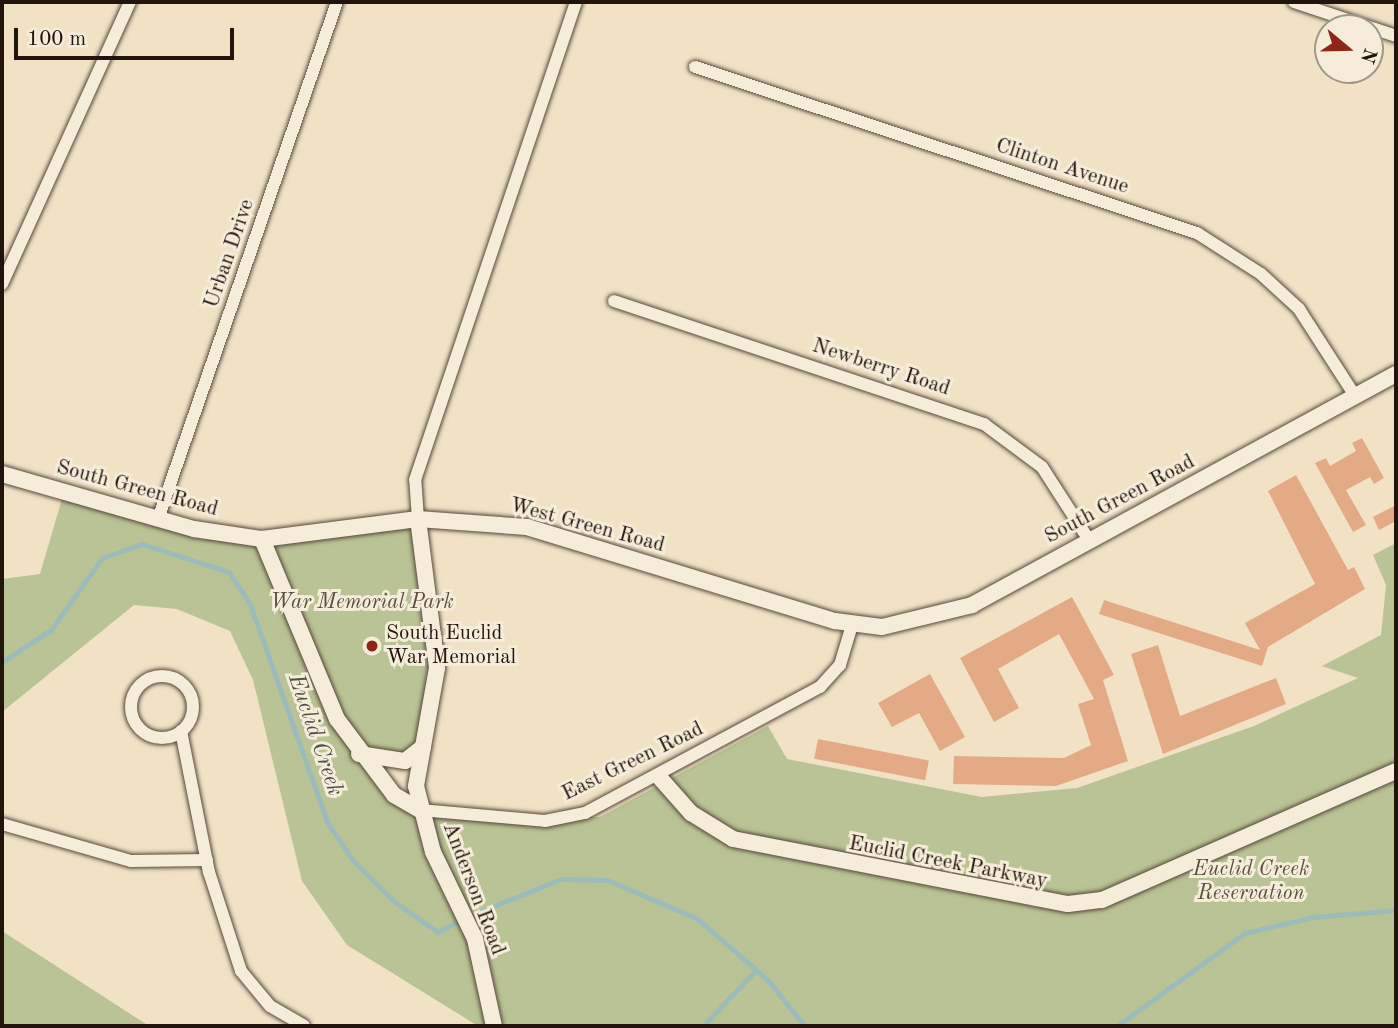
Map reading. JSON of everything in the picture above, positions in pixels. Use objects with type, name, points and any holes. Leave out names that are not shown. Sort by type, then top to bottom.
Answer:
[{"type":"street","points":[[2,284],[130,2]]},
{"type":"street","name":"Urban Drive","points":[[158,519],[337,2]]},
{"type":"street","points":[[418,519],[415,480],[576,2]]},
{"type":"street","points":[[1294,2],[1396,36]]},
{"type":"street","name":"Clinton Avenue","points":[[695,67],[1197,233],[1261,274],[1299,309],[1355,396]]},
{"type":"street","name":"Newberry Road","points":[[614,301],[984,424],[1042,467],[1089,540]]},
{"type":"street","name":"South Green Road","points":[[852,625],[906,625],[951,614],[1396,374]]},
{"type":"street","name":"South Green Road","points":[[2,474],[158,519],[262,539]]},
{"type":"street","name":"West Green Road","points":[[262,539],[418,519],[527,527],[852,625]]},
{"type":"street","name":"Anderson Road","points":[[418,519],[437,638],[417,774],[420,810],[456,902],[475,939],[494,1026]]},
{"type":"street","points":[[262,539],[314,668],[359,754],[403,803],[420,810]]},
{"type":"street","name":"East Green Road","points":[[420,810],[566,819],[660,778],[829,680],[852,625]]},
{"type":"street","points":[[181,731],[162,738],[137,725],[133,697],[146,681],[165,676],[187,689],[193,708],[181,731],[206,860],[241,971],[270,1006],[304,1026]]},
{"type":"street","points":[[359,754],[405,761],[423,747]]},
{"type":"street","name":"Euclid Creek Parkway","points":[[660,778],[691,813],[733,839],[1068,904],[1102,900],[1396,771]]},
{"type":"street","points":[[2,824],[131,861],[206,860]]},
{"type":"green space","points":[[64,492],[230,536],[418,519],[437,638],[414,756],[368,759],[403,803],[500,818],[600,817],[768,726],[787,759],[982,797],[1077,788],[1254,726],[1358,678],[1322,666],[1381,635],[1386,585],[1373,555],[1396,543],[1396,1026],[478,1026],[347,945],[302,881],[253,680],[230,631],[177,609],[134,605],[2,712],[2,579],[40,574]]},
{"type":"green space","points":[[2,931],[149,1026],[2,1024]]},
{"type":"building","points":[[1362,438],[1384,478],[1374,484],[1370,477],[1346,490],[1366,525],[1353,532],[1315,463],[1326,458],[1330,466],[1356,451],[1352,443]]},
{"type":"building","points":[[1296,475],[1348,570],[1354,567],[1365,589],[1268,647],[1262,666],[1099,614],[1104,600],[1260,650],[1245,623],[1315,584],[1268,491]]},
{"type":"building","points":[[1396,505],[1396,521],[1379,530],[1373,517]]},
{"type":"building","points":[[1072,597],[1114,675],[1103,680],[1128,761],[1056,786],[953,784],[954,756],[1064,758],[1091,745],[1078,704],[1094,699],[1059,634],[998,669],[1019,708],[994,722],[960,658]]},
{"type":"building","points":[[1158,645],[1180,716],[1276,678],[1286,704],[1163,754],[1131,654]]},
{"type":"building","points":[[930,674],[965,737],[940,751],[919,713],[892,727],[878,703]]},
{"type":"building","points":[[818,739],[929,761],[925,780],[814,759]]},
{"type":"waterway","name":"Euclid Creek","points":[[2,662],[51,630],[102,558],[142,544],[229,572],[250,603],[328,823],[353,860],[394,901],[438,932],[461,920]]},
{"type":"waterway","name":"Euclid Creek","points":[[469,916],[561,879],[608,880],[698,919],[769,981],[805,1026]]},
{"type":"waterway","name":"Euclid Creek","points":[[1117,1026],[1245,933],[1314,917],[1396,910]]},
{"type":"waterway","points":[[703,1026],[755,971]]},
{"type":"place","name":"South Euclid War Memorial","points":[[372,646]]},
{"type":"park label","name":"War Memorial Park","points":[[362,603]]},
{"type":"park label","name":"Euclid Creek Reservation","points":[[1251,882]]}]
